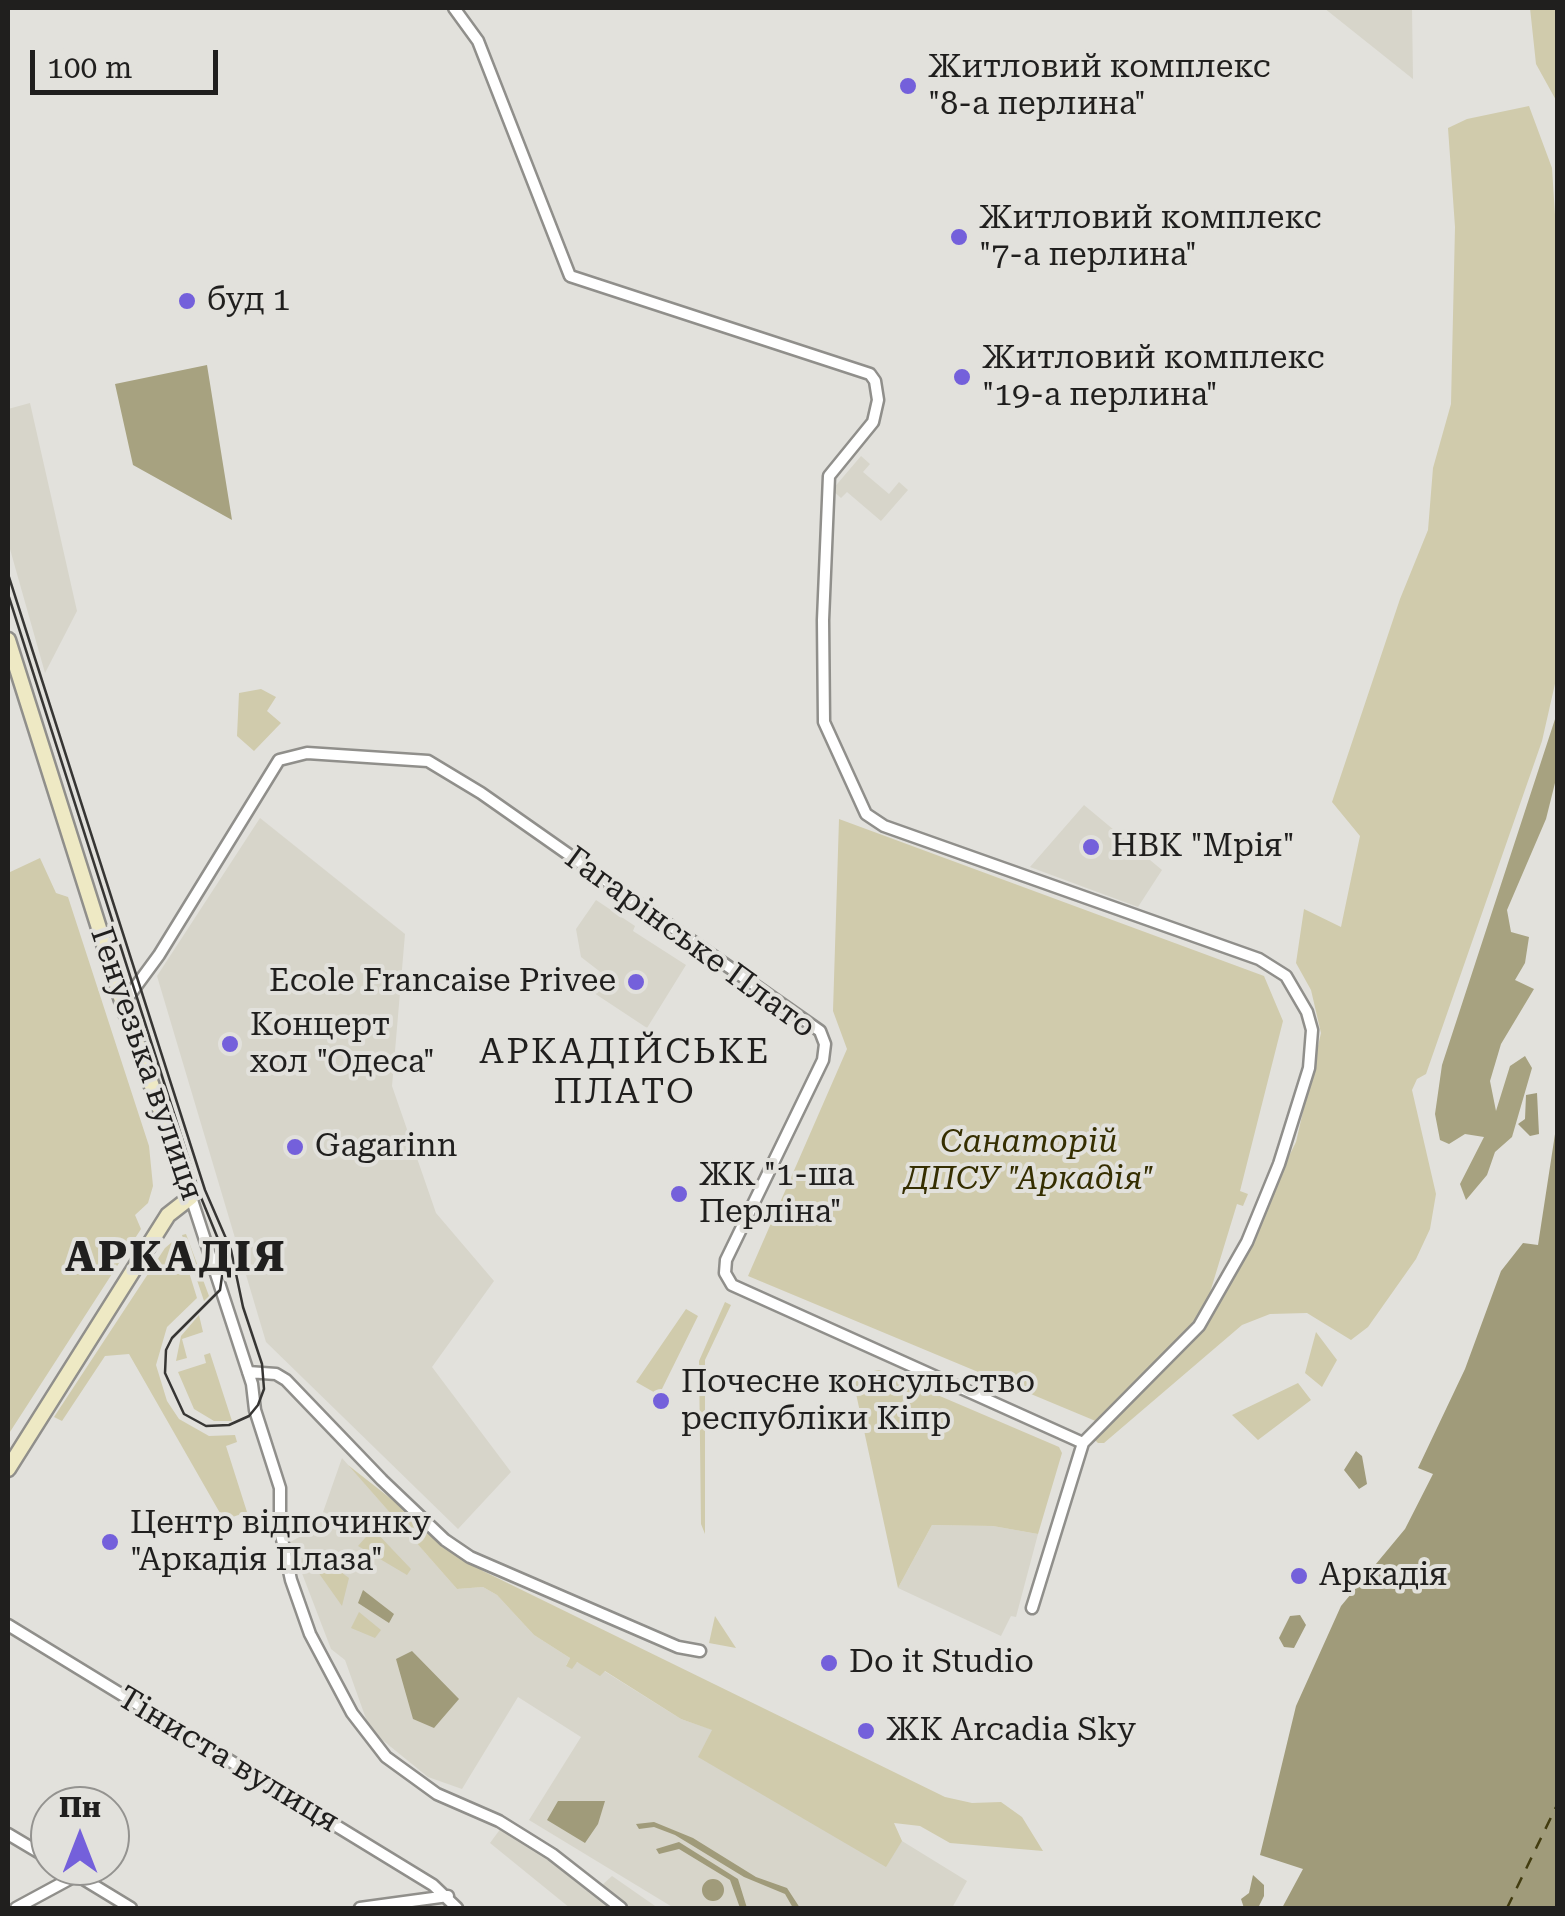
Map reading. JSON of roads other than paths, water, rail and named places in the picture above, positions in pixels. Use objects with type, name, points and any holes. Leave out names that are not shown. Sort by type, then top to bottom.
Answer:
[{"type":"main road","name":"Генуезька вулиця","points":[[8,640],[122,1004],[191,1197]]},
{"type":"main road","points":[[8,1469],[168,1216],[191,1197]]},
{"type":"street","points":[[454,8],[478,41],[570,276],[870,374],[878,400],[873,422],[828,476],[823,700],[828,734],[874,820],[1276,968],[1307,1012],[1313,1049],[1272,1182],[1247,1242],[1199,1326],[1082,1443],[1032,1608]]},
{"type":"street","name":"Гагарінське Плато","points":[[122,1004],[159,954],[279,760],[307,753],[428,762],[482,793],[820,1031],[826,1044],[823,1060],[726,1260],[725,1273],[732,1285],[1082,1443]]},
{"type":"street","name":"Генуезька вулиця","points":[[191,1197],[250,1378],[260,1428],[280,1488],[280,1530],[291,1580],[310,1634],[368,1737],[386,1757],[437,1794],[499,1821],[552,1854],[621,1908]]},
{"type":"street","points":[[250,1378],[276,1374],[286,1380],[382,1480],[445,1540],[470,1557],[678,1647],[700,1651]]},
{"type":"street","name":"Тіниста вулиця","points":[[8,1625],[448,1896]]},
{"type":"street","points":[[8,1834],[30,1847]]},
{"type":"street","points":[[16,1908],[56,1886]]},
{"type":"street","points":[[94,1886],[130,1908]]},
{"type":"street","points":[[360,1908],[448,1896],[457,1908]]},
{"type":"tram line","points":[[8,574],[205,1190],[231,1250],[243,1307],[262,1364],[264,1389],[258,1405],[249,1416],[229,1425],[206,1426],[184,1414],[165,1373],[166,1350],[172,1338],[220,1290],[225,1256],[200,1195],[8,594]]},
{"type":"place","name":"Житловий комплекс \"8-а перлина\"","points":[[908,86]]},
{"type":"place","name":"Житловий комплекс \"7-а перлина\"","points":[[959,237]]},
{"type":"place","name":"буд 1","points":[[187,301]]},
{"type":"place","name":"Житловий комплекс \"19-а перлина\"","points":[[962,377]]},
{"type":"place","name":"НВК \"Мрія\"","points":[[1091,847]]},
{"type":"place","name":"Ecole Francaise Privee","points":[[636,982]]},
{"type":"place","name":"Концерт хол \"Одеса\"","points":[[230,1044]]},
{"type":"place","name":"Gagarinn","points":[[295,1147]]},
{"type":"place","name":"ЖК \"1-ша Перліна\"","points":[[679,1194]]},
{"type":"place","name":"Почесне консульство республіки Кіпр","points":[[661,1401]]},
{"type":"place","name":"Центр відпочинку \"Аркадія Плаза\"","points":[[110,1542]]},
{"type":"place","name":"Аркадія","points":[[1299,1576]]},
{"type":"place","name":"Do it Studio","points":[[829,1663]]},
{"type":"place","name":"ЖК Arcadia Sky","points":[[866,1731]]},
{"type":"district","name":"АРКАДІЙСЬКЕ ПЛАТО","points":[[625,1073]]},
{"type":"district","name":"АРКАДІЯ","points":[[176,1259]]},
{"type":"park label","name":"Санаторій ДПСУ \"Аркадія\"","points":[[1029,1162]]}]
